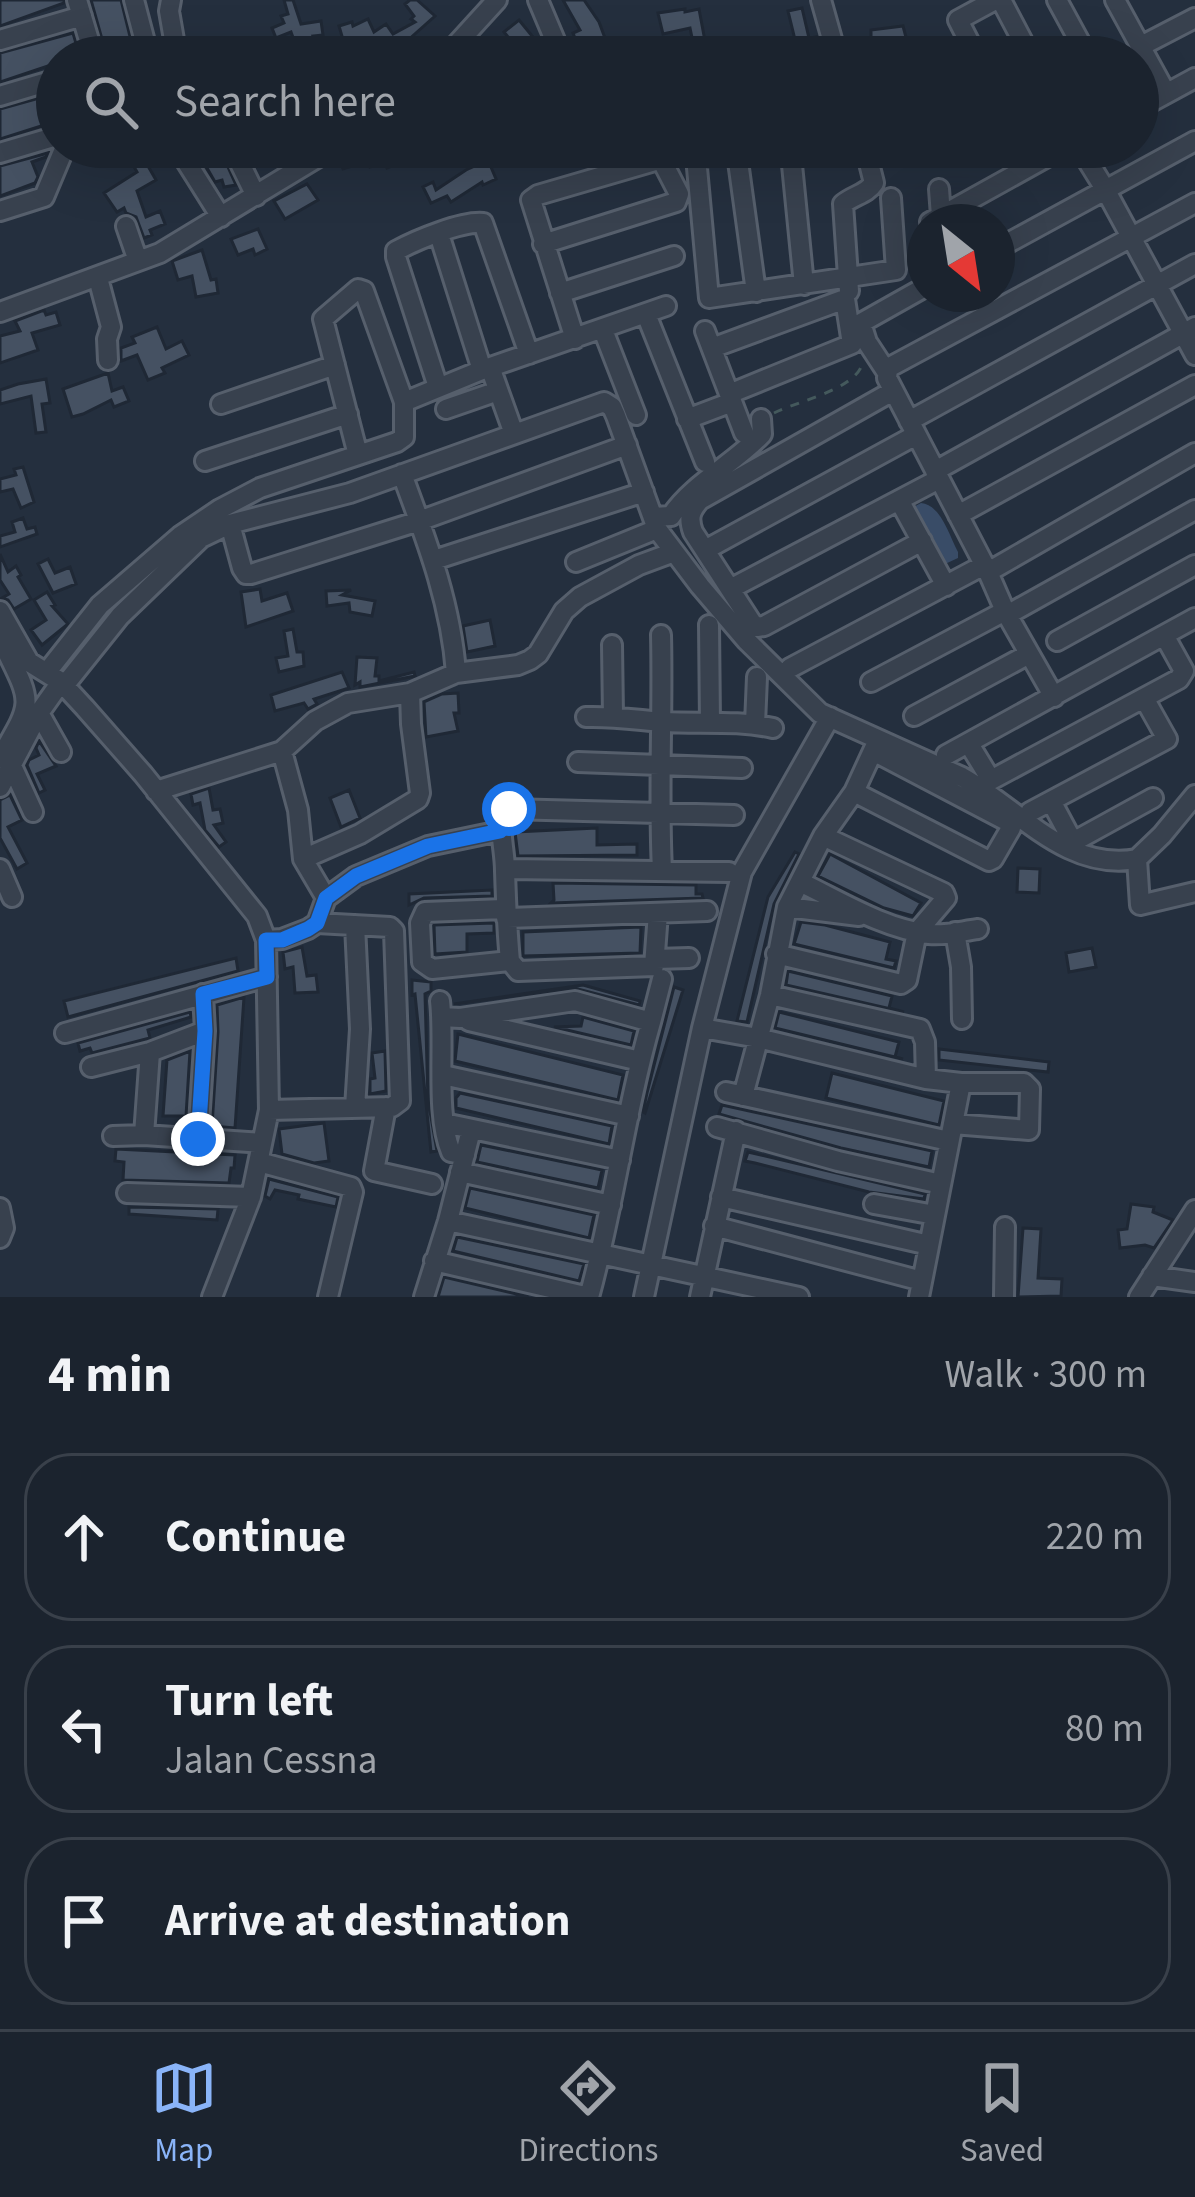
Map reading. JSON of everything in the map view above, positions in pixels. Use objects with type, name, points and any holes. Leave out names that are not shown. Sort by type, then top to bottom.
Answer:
[{"type":"street","points":[[134,0],[143,36]]},
{"type":"street","points":[[171,0],[173,36]]},
{"type":"street","points":[[464,36],[497,0]]},
{"type":"street","points":[[538,0],[553,36]]},
{"type":"street","points":[[821,0],[831,36]]},
{"type":"street","points":[[955,10],[998,0],[1019,36]]},
{"type":"street","points":[[1057,0],[1077,36]]},
{"type":"street","points":[[1117,0],[1136,36]]},
{"type":"street","points":[[0,40],[80,8]]},
{"type":"street","points":[[1159,37],[1195,18]]},
{"type":"street","points":[[1159,98],[1195,78]]},
{"type":"street","points":[[1159,81],[1166,94]]},
{"type":"street","points":[[0,96],[36,85]]},
{"type":"street","points":[[1159,160],[1195,141]]},
{"type":"street","points":[[0,153],[36,142]]},
{"type":"street","points":[[0,211],[44,197],[56,168]]},
{"type":"street","points":[[190,168],[221,217]]},
{"type":"street","points":[[242,168],[256,196]]},
{"type":"street","points":[[0,313],[160,253],[301,168]]},
{"type":"street","points":[[575,339],[531,202],[534,197],[631,168]]},
{"type":"street","points":[[543,244],[676,202],[679,194],[666,168]]},
{"type":"street","points":[[697,168],[709,298],[896,270],[891,198]]},
{"type":"street","points":[[739,168],[756,292]]},
{"type":"street","points":[[792,168],[804,285]]},
{"type":"street","points":[[854,322],[844,204],[874,183],[870,168]]},
{"type":"street","points":[[963,204],[1027,168]]},
{"type":"street","points":[[1093,168],[1156,284],[1189,330],[1195,355]]},
{"type":"street","points":[[1015,239],[1144,168]]},
{"type":"street","points":[[936,204],[939,189]]},
{"type":"street","points":[[890,381],[888,368],[1195,203]]},
{"type":"street","points":[[438,387],[396,251],[439,234],[483,223],[529,354]]},
{"type":"street","points":[[126,226],[138,261]]},
{"type":"street","points":[[439,234],[514,434]]},
{"type":"street","points":[[894,243],[907,235]]},
{"type":"street","points":[[560,293],[674,256]]},
{"type":"street","points":[[704,550],[1195,264]]},
{"type":"street","points":[[98,278],[111,327],[106,339],[108,360]]},
{"type":"street","points":[[6,762],[100,605],[180,536],[260,488],[397,442],[404,437],[404,402],[364,291],[358,289],[323,319],[358,454]]},
{"type":"street","points":[[907,297],[861,323],[867,342],[1054,697]]},
{"type":"street","points":[[687,419],[731,398],[852,344],[845,299],[708,339],[731,398],[744,433]]},
{"type":"street","points":[[404,402],[656,310],[704,477]]},
{"type":"street","points":[[603,330],[636,415]]},
{"type":"street","points":[[730,589],[899,500],[1189,330]]},
{"type":"street","points":[[221,404],[335,365]]},
{"type":"street","points":[[890,381],[700,500],[689,520],[757,627],[922,541]]},
{"type":"street","points":[[958,515],[1195,385]]},
{"type":"street","points":[[446,409],[498,391]]},
{"type":"street","points":[[56,679],[201,538],[230,524],[350,493],[608,403],[655,523],[746,640],[820,713],[1010,823],[1011,828],[989,860],[854,792]]},
{"type":"street","points":[[205,461],[348,414]]},
{"type":"street","points":[[577,562],[670,516],[704,477],[761,434],[761,419]]},
{"type":"street","points":[[230,524],[242,568],[251,574],[627,445]]},
{"type":"street","points":[[790,668],[1195,453]]},
{"type":"street","points":[[402,474],[434,560],[454,639],[456,673]]},
{"type":"street","points":[[434,560],[644,492]]},
{"type":"street","points":[[899,500],[946,586]]},
{"type":"street","points":[[871,682],[1195,510]]},
{"type":"street","points":[[155,791],[282,751],[315,722],[348,703],[410,693],[456,673],[530,660],[564,610],[580,597],[674,552]]},
{"type":"street","points":[[1057,641],[1195,565]]},
{"type":"street","points":[[0,611],[24,686],[27,712],[0,787]]},
{"type":"street","points":[[946,754],[1195,618]]},
{"type":"street","points":[[709,625],[710,723]]},
{"type":"street","points":[[969,744],[991,780],[1144,698],[1184,675],[1164,634]]},
{"type":"street","points":[[661,635],[662,870]]},
{"type":"street","points":[[5,638],[28,662],[56,679],[155,791],[257,916],[266,940],[269,1111],[251,1197],[212,1297]]},
{"type":"street","points":[[612,645],[613,716]]},
{"type":"street","points":[[914,716],[1030,654]]},
{"type":"street","points":[[586,717],[764,726],[757,677]]},
{"type":"street","points":[[303,859],[360,834],[418,799],[410,693]]},
{"type":"street","points":[[1030,812],[1167,739],[1144,698]]},
{"type":"street","points":[[39,712],[61,752]]},
{"type":"street","points":[[644,1297],[742,872],[830,717]]},
{"type":"street","points":[[703,1028],[758,1038],[926,1079],[1026,1084],[1031,1127],[1026,1131],[951,1133],[735,1094],[758,1038],[770,995],[787,907],[876,746]]},
{"type":"street","points":[[876,746],[979,787],[1026,824],[1092,858],[1137,859],[1195,796]]},
{"type":"street","points":[[282,751],[298,810],[303,859],[326,898]]},
{"type":"street","points":[[6,762],[33,812]]},
{"type":"street","points":[[578,762],[742,768]]},
{"type":"street","points":[[1051,801],[1073,842],[1153,798]]},
{"type":"street","points":[[659,969],[518,970],[510,961],[505,913],[502,812],[734,814]]},
{"type":"street","points":[[776,954],[901,984],[907,980],[917,932],[946,898],[823,836]]},
{"type":"street","points":[[317,923],[326,898],[356,876],[428,846],[501,837]]},
{"type":"street","points":[[1137,859],[1140,905],[1195,892]]},
{"type":"street","points":[[0,869],[12,896]]},
{"type":"street","points":[[505,869],[729,872]]},
{"type":"street","points":[[800,882],[875,918],[917,932],[978,928]]},
{"type":"street","points":[[787,907],[875,918]]},
{"type":"street","points":[[510,961],[432,969],[422,962],[424,912],[707,911]]},
{"type":"street","points":[[434,1261],[589,1297],[652,1022],[659,969],[658,913]]},
{"type":"street","points":[[266,940],[298,935],[317,923],[389,927],[396,937],[400,1101],[386,1107],[269,1111]]},
{"type":"street","points":[[355,925],[360,1029],[355,1108]]},
{"type":"street","points":[[955,932],[962,968],[962,1019]]},
{"type":"street","points":[[659,969],[689,958]]},
{"type":"street","points":[[65,1033],[267,977]]},
{"type":"street","points":[[198,1139],[203,994]]},
{"type":"street","points":[[770,995],[920,1029],[926,1079]]},
{"type":"street","points":[[447,1012],[575,1001],[652,1022]]},
{"type":"street","points":[[447,1012],[640,1061]]},
{"type":"street","points":[[447,1012],[444,1124],[451,1152],[462,1164],[611,1204]]},
{"type":"street","points":[[91,1067],[205,1031]]},
{"type":"street","points":[[145,1135],[150,1052]]},
{"type":"street","points":[[443,1075],[628,1116]]},
{"type":"street","points":[[714,1226],[920,1289],[961,1083]]},
{"type":"street","points":[[386,1107],[374,1171],[432,1184]]},
{"type":"street","points":[[444,1124],[620,1160]]},
{"type":"street","points":[[700,1297],[721,1197],[727,1129],[941,1184]]},
{"type":"street","points":[[424,1297],[471,1130]]},
{"type":"street","points":[[113,1136],[198,1139],[261,1152],[351,1187],[328,1297]]},
{"type":"street","points":[[127,1193],[251,1197]]},
{"type":"street","points":[[721,1197],[929,1245]]},
{"type":"street","points":[[874,1204],[935,1215]]},
{"type":"street","points":[[0,1208],[4,1228],[0,1238]]},
{"type":"street","points":[[1139,1297],[1195,1210]]},
{"type":"street","points":[[448,1221],[799,1297]]},
{"type":"street","points":[[1004,1297],[1005,1227]]},
{"type":"street","points":[[1152,1276],[1195,1282]]},
{"type":"path","points":[[761,419],[850,382],[861,373],[863,362]]},
{"type":"water","points":[[921,503],[939,515],[958,558],[945,564],[937,557],[910,509]]},
{"type":"building","points":[[0,0],[64,0],[64,3],[0,26]]},
{"type":"building","points":[[91,0],[121,0],[130,36],[101,36]]},
{"type":"building","points":[[284,0],[293,0],[301,24],[321,21],[323,35],[292,36],[291,32],[275,36],[272,28],[284,23],[281,16],[288,14]]},
{"type":"building","points":[[417,0],[435,16],[413,36],[342,36],[339,26],[368,19],[374,32],[386,24],[393,34],[415,22],[405,4]]},
{"type":"building","points":[[563,0],[584,0],[604,36],[574,36],[580,30]]},
{"type":"building","points":[[802,8],[809,36],[794,36],[788,11]]},
{"type":"building","points":[[699,9],[704,36],[692,36],[690,28],[663,34],[658,13]]},
{"type":"building","points":[[519,20],[532,36],[507,36],[504,32]]},
{"type":"building","points":[[903,26],[906,36],[871,36],[871,30]]},
{"type":"building","points":[[36,43],[36,70],[0,82],[0,53]]},
{"type":"building","points":[[36,99],[36,128],[0,139],[0,109]]},
{"type":"building","points":[[36,156],[32,162],[38,177],[35,183],[0,196],[0,166]]},
{"type":"building","points":[[135,168],[149,168],[156,180],[137,191],[146,217],[160,211],[165,224],[144,238],[136,217],[124,208],[117,212],[104,193],[137,172]]},
{"type":"building","points":[[207,168],[228,168],[236,185],[224,187],[222,180],[215,182]]},
{"type":"building","points":[[491,168],[496,179],[482,182],[451,202],[447,196],[431,203],[423,187],[433,182],[436,190],[466,170]]},
{"type":"building","points":[[307,184],[318,200],[285,219],[274,201]]},
{"type":"building","points":[[258,229],[267,249],[238,255],[231,239]]},
{"type":"building","points":[[202,250],[218,293],[196,297],[192,276],[178,280],[172,261]]},
{"type":"building","points":[[44,310],[46,315],[56,312],[60,325],[32,333],[38,350],[0,363],[0,336],[20,331],[15,321]]},
{"type":"building","points":[[157,327],[166,349],[182,341],[189,355],[148,380],[137,355],[121,361],[121,348],[135,343],[132,337]]},
{"type":"building","points":[[108,373],[112,391],[123,387],[129,401],[114,407],[111,400],[72,417],[63,389]]},
{"type":"building","points":[[46,379],[50,403],[42,404],[46,432],[36,433],[31,396],[0,404],[0,390]]},
{"type":"building","points":[[23,467],[34,502],[21,508],[13,489],[0,492],[0,479],[16,475],[14,469]]},
{"type":"building","points":[[23,518],[27,529],[35,527],[37,534],[0,547],[0,536],[15,532],[12,522]]},
{"type":"building","points":[[0,554],[8,572],[16,566],[31,599],[14,609],[2,598],[9,594],[0,580]]},
{"type":"building","points":[[48,559],[55,573],[70,567],[76,584],[53,593],[38,564]]},
{"type":"building","points":[[260,589],[262,601],[287,593],[293,611],[246,627],[241,592]]},
{"type":"building","points":[[351,590],[342,595],[375,601],[372,616],[350,612],[349,603],[327,606],[326,591]]},
{"type":"building","points":[[47,592],[68,624],[42,645],[31,630],[46,620],[34,600]]},
{"type":"building","points":[[490,620],[495,646],[467,652],[463,626]]},
{"type":"building","points":[[293,629],[304,666],[279,672],[276,658],[288,656],[284,631]]},
{"type":"building","points":[[357,657],[377,658],[379,681],[414,672],[415,676],[360,687],[360,682],[355,685]]},
{"type":"building","points":[[342,672],[349,688],[314,699],[317,704],[308,709],[304,703],[275,711],[271,695]]},
{"type":"building","points":[[458,693],[459,713],[454,713],[458,731],[426,737],[424,702]]},
{"type":"building","points":[[39,741],[56,766],[37,774],[45,790],[39,793],[27,765],[39,755]]},
{"type":"building","points":[[209,788],[213,810],[220,809],[223,823],[214,825],[226,842],[219,847],[205,830],[200,803],[193,805],[191,794]]},
{"type":"building","points":[[349,790],[360,818],[341,827],[330,798]]},
{"type":"building","points":[[10,795],[22,820],[8,827],[27,863],[17,869],[0,838],[0,800]]},
{"type":"building","points":[[597,828],[597,845],[637,844],[637,855],[518,856],[515,832]]},
{"type":"building","points":[[795,852],[799,854],[774,904],[747,1022],[737,1021],[768,897]]},
{"type":"building","points":[[830,854],[921,903],[913,916],[884,908],[818,876]]},
{"type":"building","points":[[1018,868],[1040,869],[1039,893],[1017,892]]},
{"type":"building","points":[[553,883],[696,885],[696,894],[703,898],[551,903]]},
{"type":"building","points":[[492,890],[492,896],[424,898],[409,905],[409,894]]},
{"type":"building","points":[[801,922],[890,942],[886,959],[896,961],[894,968],[794,944]]},
{"type":"building","points":[[494,923],[494,933],[467,934],[467,952],[435,954],[434,925]]},
{"type":"building","points":[[641,927],[640,953],[523,956],[523,932]]},
{"type":"building","points":[[302,947],[307,976],[316,975],[318,992],[295,993],[293,967],[285,969],[283,952]]},
{"type":"building","points":[[1092,948],[1096,967],[1069,972],[1066,953]]},
{"type":"building","points":[[236,958],[238,971],[68,1017],[64,1001]]},
{"type":"building","points":[[788,971],[892,996],[889,1008],[904,1012],[786,985]]},
{"type":"building","points":[[412,980],[431,982],[431,991],[425,994],[428,1100],[437,1151],[431,1152],[412,995]]},
{"type":"building","points":[[583,985],[640,1001],[639,1005],[574,988],[454,1004]]},
{"type":"building","points":[[674,987],[683,990],[645,1113],[647,1093]]},
{"type":"building","points":[[244,997],[235,1128],[212,1126],[217,1005]]},
{"type":"building","points":[[190,1012],[191,1017],[148,1030],[150,1038],[92,1053],[90,1048],[80,1051],[78,1043]]},
{"type":"building","points":[[779,1012],[899,1042],[895,1057],[903,1059],[775,1028]]},
{"type":"building","points":[[583,1017],[634,1031],[631,1045],[554,1027],[581,1026]]},
{"type":"building","points":[[458,1034],[623,1075],[618,1100],[455,1061]]},
{"type":"building","points":[[939,1049],[1049,1062],[1048,1072],[939,1060]]},
{"type":"building","points":[[190,1051],[186,1116],[163,1116],[167,1060]]},
{"type":"building","points":[[385,1051],[386,1091],[370,1094],[370,1079],[375,1078],[372,1053]]},
{"type":"building","points":[[832,1073],[944,1101],[939,1125],[826,1098]]},
{"type":"building","points":[[460,1093],[612,1126],[609,1144],[456,1108]]},
{"type":"building","points":[[722,1105],[932,1151],[929,1167],[719,1114]]},
{"type":"building","points":[[324,1123],[329,1161],[314,1163],[282,1154],[279,1129]]},
{"type":"building","points":[[481,1145],[602,1170],[598,1188],[477,1162]]},
{"type":"building","points":[[116,1149],[235,1155],[234,1168],[229,1183],[123,1180],[124,1162],[115,1161]]},
{"type":"building","points":[[748,1152],[925,1194],[924,1199],[869,1192],[745,1161]]},
{"type":"building","points":[[269,1179],[338,1197],[336,1207],[275,1190],[270,1199],[265,1196]]},
{"type":"building","points":[[470,1188],[594,1215],[589,1238],[465,1208]]},
{"type":"building","points":[[1131,1204],[1154,1207],[1153,1212],[1173,1220],[1154,1248],[1120,1248],[1118,1230],[1127,1229]]},
{"type":"building","points":[[129,1207],[218,1209],[217,1220],[129,1214]]},
{"type":"building","points":[[1023,1228],[1041,1229],[1038,1278],[1062,1279],[1061,1296],[1018,1297]]},
{"type":"building","points":[[457,1237],[584,1264],[579,1281],[453,1251]]},
{"type":"building","points":[[444,1277],[529,1297],[438,1297]]},
{"type":"route","points":[[198,1139],[203,994],[267,977],[266,940],[298,935],[317,923],[326,898],[341,885],[428,846],[500,831],[502,812],[509,809]]}]
